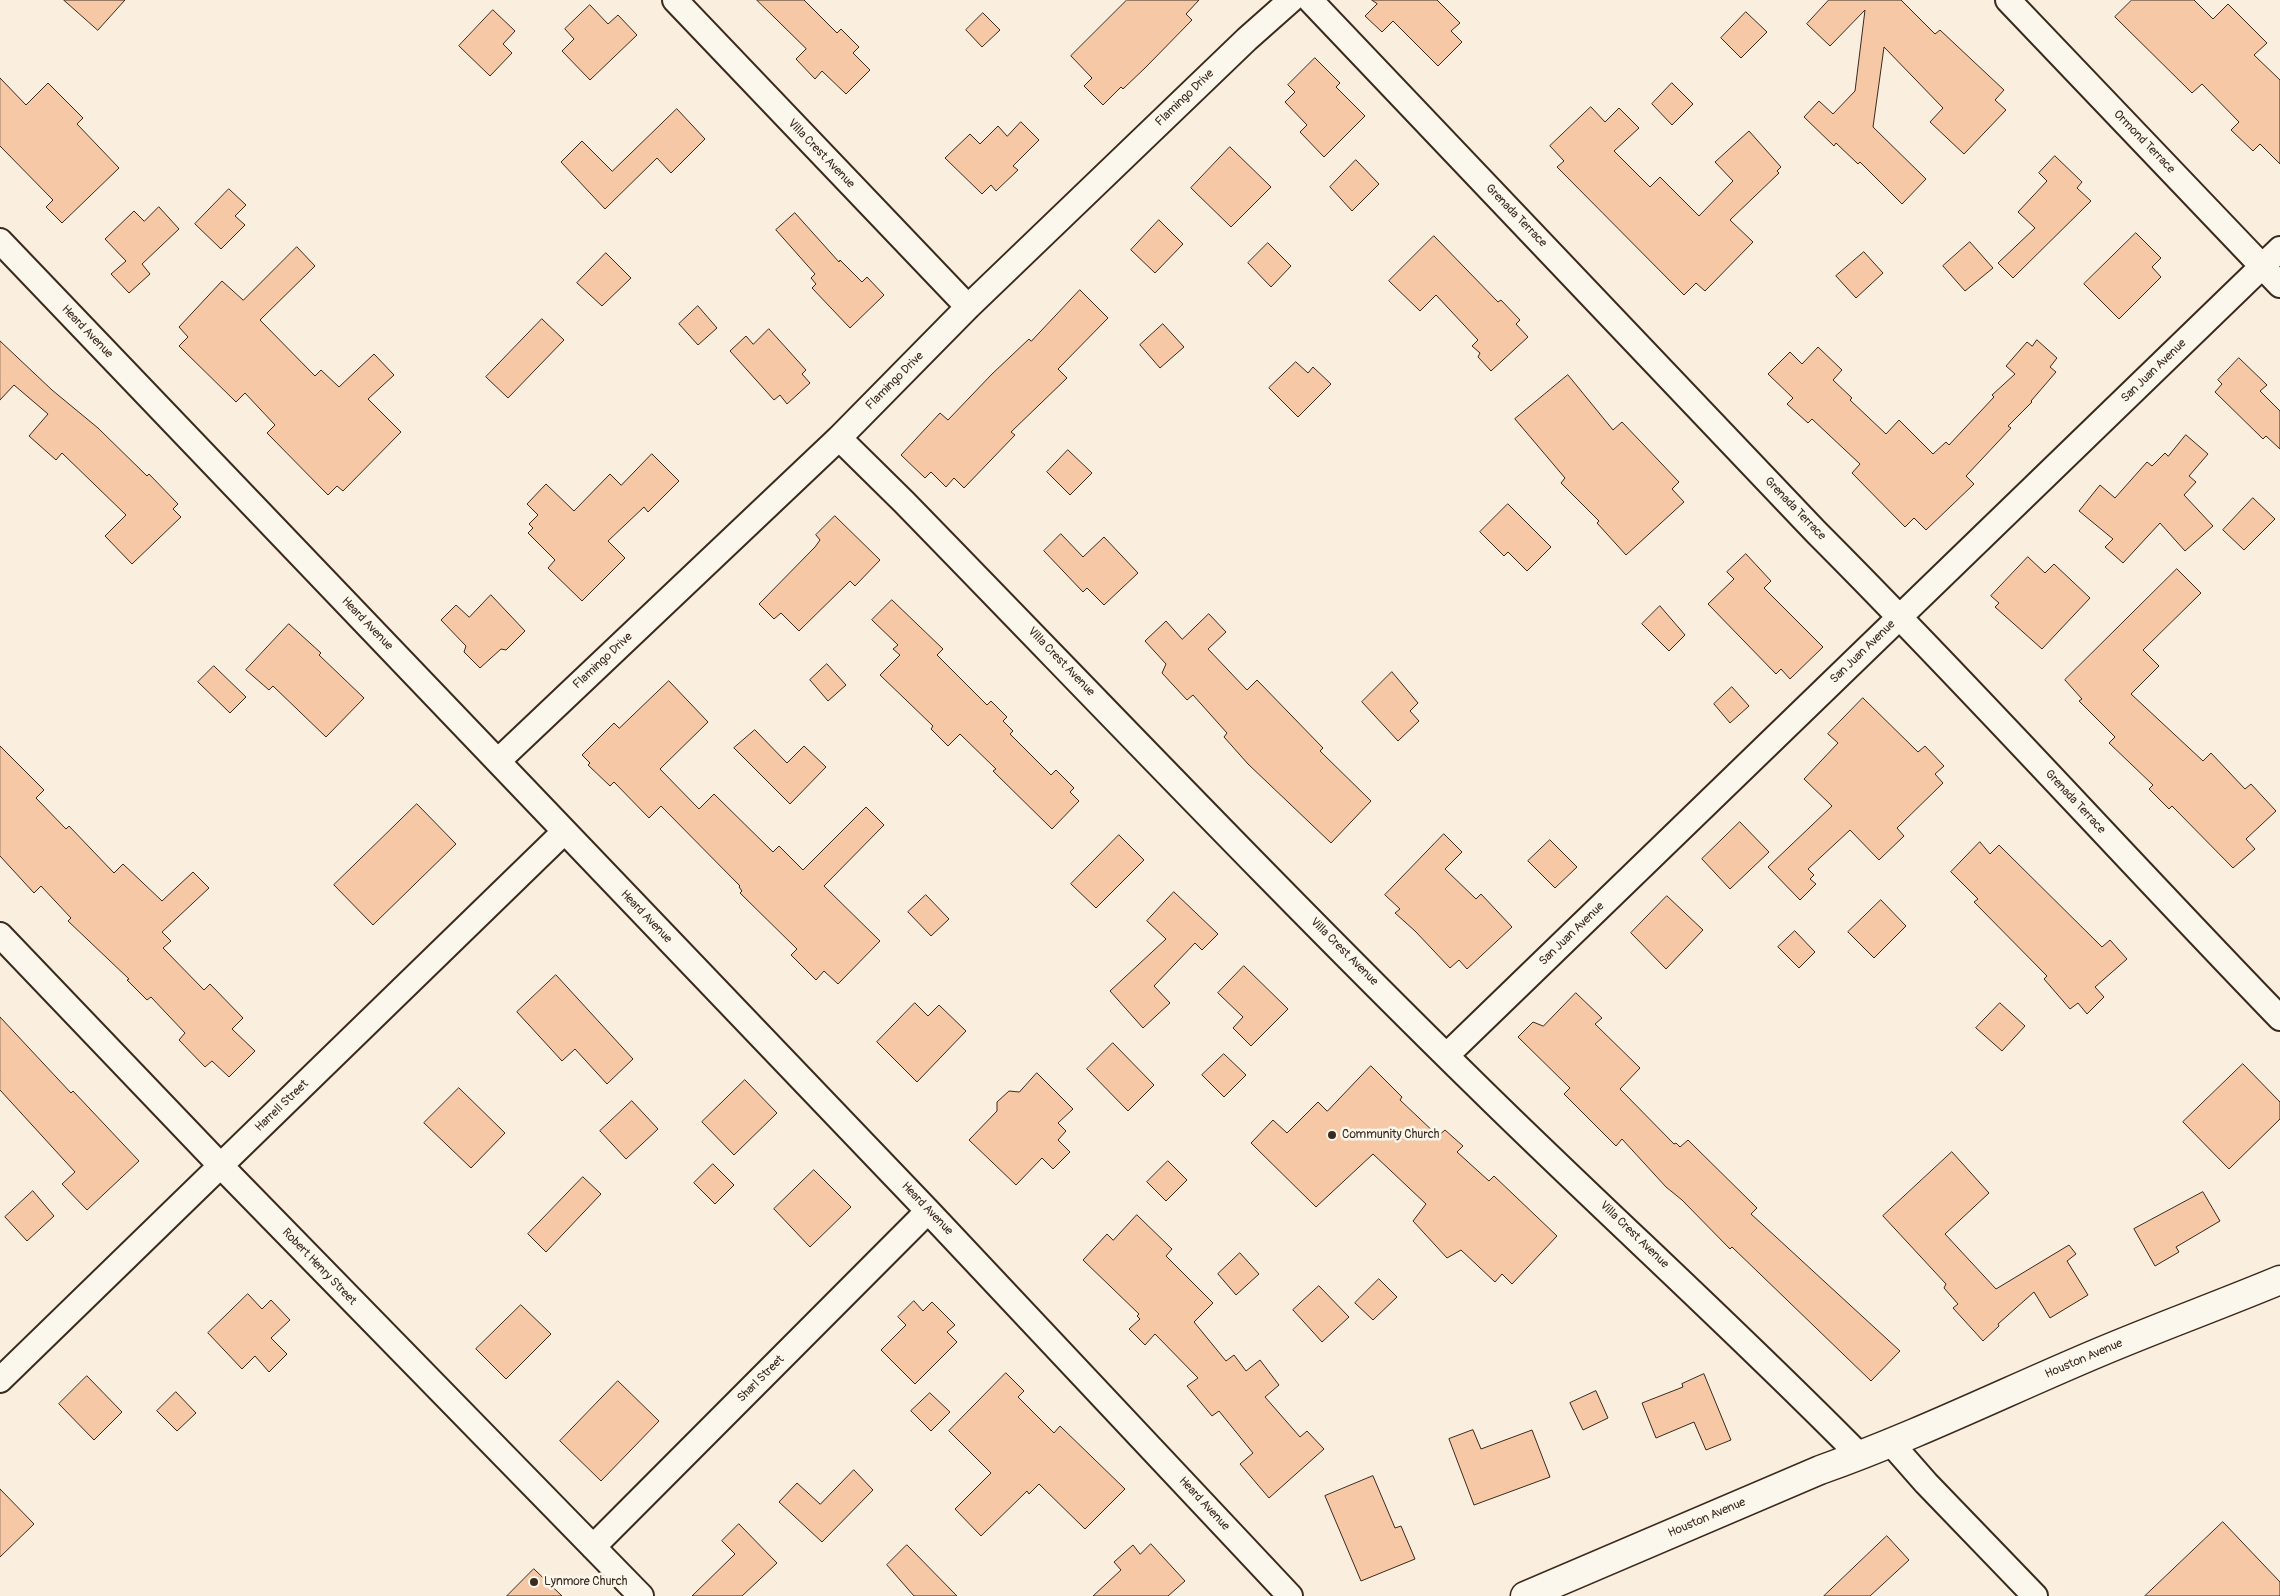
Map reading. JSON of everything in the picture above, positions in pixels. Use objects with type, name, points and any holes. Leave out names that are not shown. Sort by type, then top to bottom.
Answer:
[{"type":"street","name":"Villa Crest Avenue","points":[[675,0],[968,307]]},
{"type":"street","name":"Flamingo Drive","points":[[498,761],[838,438],[968,307],[1240,46],[1291,0]]},
{"type":"street","name":"Grenada Terrace","points":[[1310,0],[1809,525],[1900,616],[2280,1018]]},
{"type":"street","name":"Ormond Terrace","points":[[2008,0],[2280,285]]},
{"type":"street","name":"Heard Avenue","points":[[0,241],[928,1211],[1290,1596]]},
{"type":"street","name":"San Juan Avenue","points":[[1447,1055],[2280,249]]},
{"type":"street","name":"Villa Crest Avenue","points":[[838,438],[904,502],[1355,964],[1447,1055],[1767,1362],[1860,1456]]},
{"type":"street","name":"Harrell Street","points":[[0,1380],[564,832]]},
{"type":"street","name":"Robert Henry Street","points":[[0,935],[220,1165],[641,1596]]},
{"type":"street","name":"Sharl Street","points":[[593,1547],[928,1211]]},
{"type":"street","name":"Houston Avenue","points":[[1525,1596],[1820,1470],[1860,1456],[2100,1352],[2280,1280]]},
{"type":"street","points":[[1890,1442],[1926,1483],[2035,1596]]},
{"type":"building","points":[[64,0],[125,0],[98,30]]},
{"type":"building","points":[[757,0],[804,0],[837,33],[841,29],[859,47],[853,53],[870,70],[846,94],[822,71],[815,79],[796,59],[806,49]]},
{"type":"building","points":[[1127,0],[1199,0],[1186,14],[1192,20],[1123,89],[1121,87],[1103,105],[1084,86],[1092,78],[1071,56]]},
{"type":"building","points":[[1372,0],[1437,0],[1460,23],[1451,31],[1462,42],[1438,66],[1393,21],[1382,32],[1365,16],[1377,4]]},
{"type":"building","points":[[1829,0],[1901,0],[1935,34],[1940,30],[2004,90],[1995,100],[2006,110],[1964,154],[1930,122],[1943,108],[1884,47],[1873,127],[1926,179],[1902,204],[1860,162],[1858,164],[1836,143],[1834,146],[1804,117],[1819,101],[1833,114],[1855,91],[1865,10],[1830,46],[1807,24]]},
{"type":"building","points":[[2132,0],[2194,0],[2213,19],[2228,4],[2267,43],[2254,55],[2280,80],[2280,164],[2260,144],[2253,151],[2231,130],[2239,122],[2202,84],[2192,93],[2115,17]]},
{"type":"building","points":[[590,5],[608,24],[618,15],[637,35],[590,80],[562,51],[574,39],[565,29]]},
{"type":"building","points":[[493,10],[515,31],[503,44],[512,53],[490,76],[459,46]]},
{"type":"building","points":[[1746,12],[1767,32],[1741,58],[1721,38]]},
{"type":"building","points":[[983,13],[1000,30],[982,47],[966,30]]},
{"type":"building","points":[[1315,58],[1340,83],[1336,87],[1365,116],[1324,157],[1300,132],[1307,125],[1285,102],[1295,92],[1288,85]]},
{"type":"building","points":[[0,78],[26,105],[48,83],[83,118],[77,124],[119,168],[62,223],[46,207],[53,200],[0,146]]},
{"type":"building","points":[[1672,83],[1693,104],[1672,125],[1652,104]]},
{"type":"building","points":[[1591,107],[1605,122],[1619,108],[1639,128],[1614,151],[1650,187],[1660,177],[1699,216],[1733,181],[1715,162],[1749,131],[1781,167],[1777,171],[1779,173],[1730,220],[1753,242],[1705,291],[1696,283],[1684,295],[1557,167],[1564,161],[1550,146]]},
{"type":"building","points":[[677,109],[705,139],[671,173],[657,158],[605,209],[561,162],[582,141],[612,171]]},
{"type":"building","points":[[1021,122],[1039,140],[1013,166],[1018,170],[996,191],[991,185],[982,194],[945,158],[970,134],[980,144],[998,126],[1007,136]]},
{"type":"building","points":[[1230,147],[1271,187],[1231,227],[1191,188]]},
{"type":"building","points":[[2055,156],[2082,182],[2077,188],[2091,201],[2013,278],[1998,263],[2035,228],[2018,212],[2047,181],[2039,173]]},
{"type":"building","points":[[1356,160],[1379,184],[1352,211],[1330,187]]},
{"type":"building","points":[[229,189],[246,205],[235,216],[245,225],[221,249],[195,224]]},
{"type":"building","points":[[159,207],[179,229],[142,264],[150,274],[129,293],[111,274],[126,261],[105,239],[134,211],[144,221]]},
{"type":"building","points":[[795,213],[839,262],[840,260],[862,282],[867,277],[884,295],[850,328],[812,288],[816,284],[811,278],[815,274],[776,230]]},
{"type":"building","points":[[1159,220],[1183,244],[1155,273],[1131,250]]},
{"type":"building","points":[[2136,233],[2161,258],[2152,267],[2161,277],[2119,319],[2084,284]]},
{"type":"building","points":[[1434,236],[1498,302],[1501,300],[1520,320],[1516,324],[1528,337],[1491,371],[1478,357],[1480,353],[1472,346],[1478,340],[1436,295],[1420,311],[1389,281]]},
{"type":"building","points":[[1970,242],[1993,268],[1965,291],[1943,266]]},
{"type":"building","points":[[1268,243],[1291,266],[1271,287],[1248,263]]},
{"type":"building","points":[[297,247],[315,266],[260,320],[315,376],[321,370],[339,387],[374,354],[394,375],[368,399],[401,432],[343,491],[337,486],[328,495],[267,433],[275,425],[245,393],[236,402],[179,346],[188,337],[179,327],[222,281],[243,300]]},
{"type":"building","points":[[1864,252],[1883,273],[1856,298],[1836,276]]},
{"type":"building","points":[[606,253],[631,278],[602,306],[577,283]]},
{"type":"building","points":[[1080,290],[1108,318],[1058,369],[1067,378],[1011,432],[1015,435],[964,488],[954,478],[946,487],[931,472],[925,478],[901,455],[940,413],[948,420],[992,374],[1029,339],[1031,341]]},
{"type":"building","points":[[698,306],[717,328],[698,345],[679,324]]},
{"type":"building","points":[[542,319],[564,340],[508,398],[486,377]]},
{"type":"building","points":[[1163,324],[1184,347],[1160,368],[1140,345]]},
{"type":"building","points":[[769,329],[806,370],[802,374],[810,383],[787,404],[780,395],[774,400],[730,351],[746,336],[753,344]]},
{"type":"building","points":[[2037,340],[2057,358],[2050,367],[2056,372],[2032,402],[2008,426],[2011,428],[1966,476],[1974,484],[1926,530],[1914,518],[1905,527],[1852,473],[1860,464],[1812,419],[1808,423],[1787,404],[1793,398],[1768,374],[1790,352],[1802,364],[1818,347],[1842,370],[1833,380],[1852,398],[1850,400],[1886,434],[1899,420],[1933,454],[1946,442],[1949,445],[1994,397],[1992,395],[2015,374],[2006,366],[2027,342],[2032,346]]},
{"type":"building","points":[[0,341],[52,390],[98,428],[147,476],[149,474],[178,504],[173,509],[181,517],[132,564],[105,536],[126,515],[62,453],[56,460],[29,436],[48,414],[14,385],[0,400]]},
{"type":"building","points":[[2239,358],[2267,385],[2260,391],[2280,411],[2280,449],[2266,436],[2263,439],[2215,392],[2222,384],[2218,380]]},
{"type":"building","points":[[1296,362],[1308,373],[1313,367],[1331,384],[1298,417],[1269,388]]},
{"type":"building","points":[[1568,375],[1613,430],[1622,422],[1679,482],[1672,489],[1684,502],[1626,555],[1597,523],[1599,521],[1561,483],[1565,478],[1515,419]]},
{"type":"building","points":[[2186,435],[2208,454],[2189,476],[2196,482],[2184,495],[2213,526],[2185,551],[2160,523],[2123,563],[2105,547],[2113,539],[2079,511],[2100,485],[2115,498],[2147,462],[2152,466],[2165,453],[2168,456]]},
{"type":"building","points":[[1068,450],[1092,473],[1070,495],[1047,472]]},
{"type":"building","points":[[652,454],[679,481],[648,512],[644,507],[608,541],[625,558],[582,601],[548,568],[555,560],[528,533],[533,528],[529,524],[538,515],[527,504],[546,484],[574,511],[610,474],[621,485]]},
{"type":"building","points":[[2253,498],[2275,519],[2244,550],[2223,530]]},
{"type":"building","points":[[1508,504],[1551,547],[1527,571],[1508,552],[1504,556],[1480,532]]},
{"type":"building","points":[[835,516],[880,560],[855,586],[850,581],[799,631],[781,613],[774,619],[759,604],[815,547],[820,540],[816,535]]},
{"type":"building","points":[[1061,534],[1083,557],[1104,537],[1138,573],[1104,605],[1087,588],[1083,592],[1044,551]]},
{"type":"building","points":[[1746,554],[1771,581],[1764,588],[1823,647],[1790,679],[1781,669],[1776,674],[1708,604],[1734,579],[1727,572]]},
{"type":"building","points":[[2028,557],[2045,573],[2054,564],[2090,598],[2042,649],[1995,607],[1999,603],[1991,596]]},
{"type":"building","points":[[2177,569],[2201,593],[2143,650],[2159,666],[2131,694],[2203,761],[2211,753],[2245,789],[2251,784],[2276,811],[2246,839],[2255,849],[2233,868],[2172,806],[2169,809],[2149,789],[2153,785],[2109,743],[2115,737],[2079,701],[2082,699],[2065,680]]},
{"type":"building","points":[[491,595],[525,631],[506,650],[501,649],[480,668],[464,652],[466,646],[441,620],[456,605],[469,617]]},
{"type":"building","points":[[892,600],[943,649],[937,655],[987,705],[991,701],[1007,717],[1003,721],[1013,731],[1010,734],[1051,775],[1056,770],[1074,788],[1070,792],[1079,801],[1052,829],[993,771],[996,769],[960,734],[948,746],[931,729],[933,726],[880,675],[900,655],[893,649],[898,645],[872,620]]},
{"type":"building","points":[[1660,606],[1685,635],[1669,651],[1642,624]]},
{"type":"building","points":[[1209,614],[1226,632],[1208,649],[1247,690],[1257,680],[1323,748],[1320,751],[1371,801],[1331,843],[1248,764],[1224,737],[1227,733],[1193,695],[1187,700],[1162,673],[1166,664],[1145,641],[1166,621],[1182,639]]},
{"type":"building","points":[[289,624],[321,653],[319,655],[364,698],[326,737],[273,686],[269,690],[246,670]]},
{"type":"building","points":[[827,664],[846,685],[828,701],[810,680]]},
{"type":"building","points":[[214,666],[246,697],[230,713],[198,682]]},
{"type":"building","points":[[1392,672],[1418,703],[1410,711],[1419,721],[1398,741],[1362,702]]},
{"type":"building","points":[[669,681],[708,722],[660,769],[699,809],[714,794],[773,852],[779,846],[803,870],[866,807],[884,825],[824,886],[880,941],[838,984],[824,971],[816,980],[791,955],[797,949],[740,893],[742,891],[740,886],[661,806],[649,818],[614,782],[610,786],[588,765],[590,763],[582,755],[614,723],[619,728]]},
{"type":"building","points":[[1732,687],[1749,706],[1730,723],[1714,704]]},
{"type":"building","points":[[1863,698],[1918,752],[1925,746],[1944,766],[1935,774],[1943,783],[1897,828],[1904,836],[1879,860],[1850,830],[1808,869],[1814,875],[1810,879],[1816,884],[1800,900],[1768,867],[1832,806],[1804,779],[1838,743],[1828,734]]},
{"type":"building","points":[[755,730],[787,763],[804,746],[826,767],[790,804],[734,748]]},
{"type":"building","points":[[0,746],[44,790],[36,798],[66,829],[69,826],[114,873],[123,864],[162,901],[193,872],[209,888],[162,932],[171,941],[163,948],[204,990],[210,984],[243,1018],[232,1029],[255,1051],[229,1077],[212,1061],[205,1067],[179,1040],[185,1033],[151,997],[147,1000],[127,980],[129,979],[68,921],[71,918],[41,886],[34,893],[0,856]]},
{"type":"building","points":[[417,804],[456,844],[373,925],[334,885]]},
{"type":"building","points":[[1740,822],[1769,852],[1730,889],[1702,859]]},
{"type":"building","points":[[1444,834],[1462,852],[1445,869],[1476,899],[1481,894],[1512,927],[1467,969],[1459,960],[1450,968],[1395,913],[1400,909],[1385,895]]},
{"type":"building","points":[[1119,835],[1144,860],[1096,908],[1071,884]]},
{"type":"building","points":[[1550,840],[1577,867],[1555,888],[1528,861]]},
{"type":"building","points":[[1980,842],[1990,854],[1999,845],[2102,947],[2110,940],[2127,959],[2095,987],[2104,997],[2087,1014],[2078,1003],[2070,1009],[2044,979],[2047,976],[1974,902],[1978,899],[1951,872]]},
{"type":"building","points":[[1174,892],[1218,934],[1202,950],[1195,943],[1154,986],[1170,1003],[1143,1028],[1110,991],[1166,939],[1147,921]]},
{"type":"building","points":[[926,895],[949,919],[931,936],[908,912]]},
{"type":"building","points":[[1667,896],[1703,930],[1666,969],[1631,933]]},
{"type":"building","points":[[1881,900],[1906,926],[1874,958],[1848,932]]},
{"type":"building","points":[[1795,931],[1815,952],[1799,968],[1778,947]]},
{"type":"building","points":[[1244,966],[1288,1009],[1251,1046],[1233,1028],[1243,1017],[1218,993]]},
{"type":"building","points":[[556,975],[633,1059],[607,1084],[575,1049],[562,1061],[517,1012]]},
{"type":"building","points":[[1576,993],[1602,1018],[1595,1024],[1640,1068],[1620,1089],[1674,1144],[1676,1143],[1680,1147],[1688,1140],[1757,1208],[1751,1214],[1900,1351],[1871,1381],[1732,1247],[1730,1249],[1682,1200],[1666,1187],[1622,1139],[1616,1146],[1564,1094],[1570,1088],[1518,1037],[1533,1022],[1543,1026]]},
{"type":"building","points":[[915,1003],[928,1016],[939,1005],[966,1031],[917,1082],[877,1042]]},
{"type":"building","points":[[2000,1003],[2025,1026],[2002,1051],[1976,1028]]},
{"type":"building","points":[[0,1017],[71,1093],[73,1091],[139,1161],[87,1210],[62,1184],[75,1172],[0,1090]]},
{"type":"building","points":[[1113,1043],[1154,1085],[1128,1111],[1087,1069]]},
{"type":"building","points":[[1224,1054],[1246,1075],[1224,1097],[1202,1075]]},
{"type":"building","points":[[2243,1064],[2280,1102],[2280,1119],[2229,1169],[2183,1122]]},
{"type":"building","points":[[1371,1066],[1402,1097],[1400,1100],[1438,1136],[1445,1130],[1463,1146],[1457,1152],[1489,1181],[1494,1176],[1557,1236],[1512,1284],[1502,1274],[1495,1282],[1461,1250],[1447,1258],[1413,1221],[1426,1204],[1373,1154],[1316,1207],[1251,1143],[1273,1120],[1287,1133],[1318,1102],[1327,1111]]},
{"type":"building","points":[[1037,1073],[1073,1109],[1058,1123],[1066,1131],[1058,1140],[1070,1152],[1053,1169],[1042,1158],[1016,1185],[969,1140],[997,1111],[997,1102],[1009,1091],[1019,1092]]},
{"type":"building","points":[[745,1080],[777,1113],[734,1155],[702,1122]]},
{"type":"building","points":[[459,1088],[505,1133],[471,1168],[424,1123]]},
{"type":"building","points":[[632,1101],[658,1129],[626,1159],[600,1131]]},
{"type":"building","points":[[1952,1152],[1989,1193],[1945,1234],[1996,1289],[2069,1245],[2076,1254],[2067,1261],[2088,1295],[2050,1318],[2034,1292],[1998,1324],[1999,1326],[1983,1341],[1953,1308],[1958,1304],[1944,1288],[1946,1284],[1883,1216]]},
{"type":"building","points":[[1168,1161],[1187,1180],[1166,1201],[1147,1182]]},
{"type":"building","points":[[713,1164],[734,1185],[715,1204],[694,1183]]},
{"type":"building","points":[[814,1170],[851,1207],[810,1247],[774,1209]]},
{"type":"building","points":[[583,1177],[601,1194],[546,1252],[528,1234]]},
{"type":"building","points":[[33,1191],[54,1216],[27,1241],[5,1217]]},
{"type":"building","points":[[2203,1192],[2220,1221],[2176,1247],[2179,1252],[2155,1266],[2134,1229]]},
{"type":"building","points":[[1137,1215],[1172,1249],[1166,1256],[1213,1303],[1194,1322],[1226,1361],[1234,1355],[1246,1371],[1260,1360],[1279,1385],[1265,1397],[1300,1437],[1307,1431],[1324,1449],[1269,1498],[1240,1464],[1253,1453],[1219,1411],[1212,1416],[1187,1386],[1198,1378],[1155,1334],[1145,1345],[1129,1329],[1140,1319],[1137,1316],[1139,1314],[1083,1260],[1107,1234],[1113,1240]]},
{"type":"building","points":[[1240,1253],[1259,1274],[1236,1295],[1218,1274]]},
{"type":"building","points":[[1379,1279],[1397,1297],[1373,1320],[1355,1303]]},
{"type":"building","points":[[1319,1286],[1349,1317],[1322,1342],[1293,1310]]},
{"type":"building","points":[[248,1294],[262,1309],[271,1300],[290,1320],[271,1338],[287,1354],[269,1372],[255,1356],[242,1369],[208,1333]]},
{"type":"building","points":[[914,1301],[923,1311],[932,1302],[955,1325],[947,1332],[957,1342],[915,1384],[881,1350],[906,1325],[898,1317]]},
{"type":"building","points":[[521,1305],[551,1334],[506,1379],[476,1349]]},
{"type":"building","points":[[1006,1373],[1024,1391],[1018,1397],[1054,1433],[1060,1426],[1125,1489],[1085,1529],[1039,1484],[1029,1494],[1027,1491],[981,1536],[955,1509],[991,1473],[949,1431]]},
{"type":"building","points":[[1704,1374],[1731,1440],[1706,1450],[1694,1422],[1656,1438],[1642,1403],[1683,1387],[1682,1384]]},
{"type":"building","points":[[87,1376],[122,1412],[94,1440],[59,1404]]},
{"type":"building","points":[[618,1381],[659,1421],[601,1481],[560,1441]]},
{"type":"building","points":[[1596,1391],[1608,1418],[1583,1430],[1570,1403]]},
{"type":"building","points":[[176,1392],[196,1413],[177,1431],[157,1411]]},
{"type":"building","points":[[930,1393],[950,1412],[931,1431],[911,1411]]},
{"type":"building","points":[[1473,1430],[1481,1449],[1532,1430],[1550,1477],[1474,1505],[1449,1439]]},
{"type":"building","points":[[854,1470],[873,1490],[822,1542],[779,1502],[797,1483],[820,1504]]},
{"type":"building","points":[[1373,1476],[1395,1528],[1401,1526],[1415,1559],[1361,1581],[1325,1496]]},
{"type":"building","points":[[0,1489],[34,1524],[0,1557]]},
{"type":"building","points":[[2223,1522],[2280,1582],[2280,1596],[2145,1596]]},
{"type":"building","points":[[739,1524],[777,1563],[742,1596],[692,1596],[735,1554],[722,1541]]},
{"type":"building","points":[[1887,1536],[1909,1560],[1870,1596],[1824,1596]]},
{"type":"building","points":[[1151,1544],[1185,1581],[1168,1596],[1093,1596],[1121,1570],[1114,1562],[1133,1545],[1140,1554]]},
{"type":"building","points":[[907,1545],[957,1596],[914,1596],[887,1565]]},
{"type":"building","name":"Lynmore Church","points":[[534,1569],[562,1596],[507,1596]]},
{"type":"place","name":"Community Church","points":[[1332,1135]]},
{"type":"place","name":"Lynmore Church","points":[[534,1582]]}]
